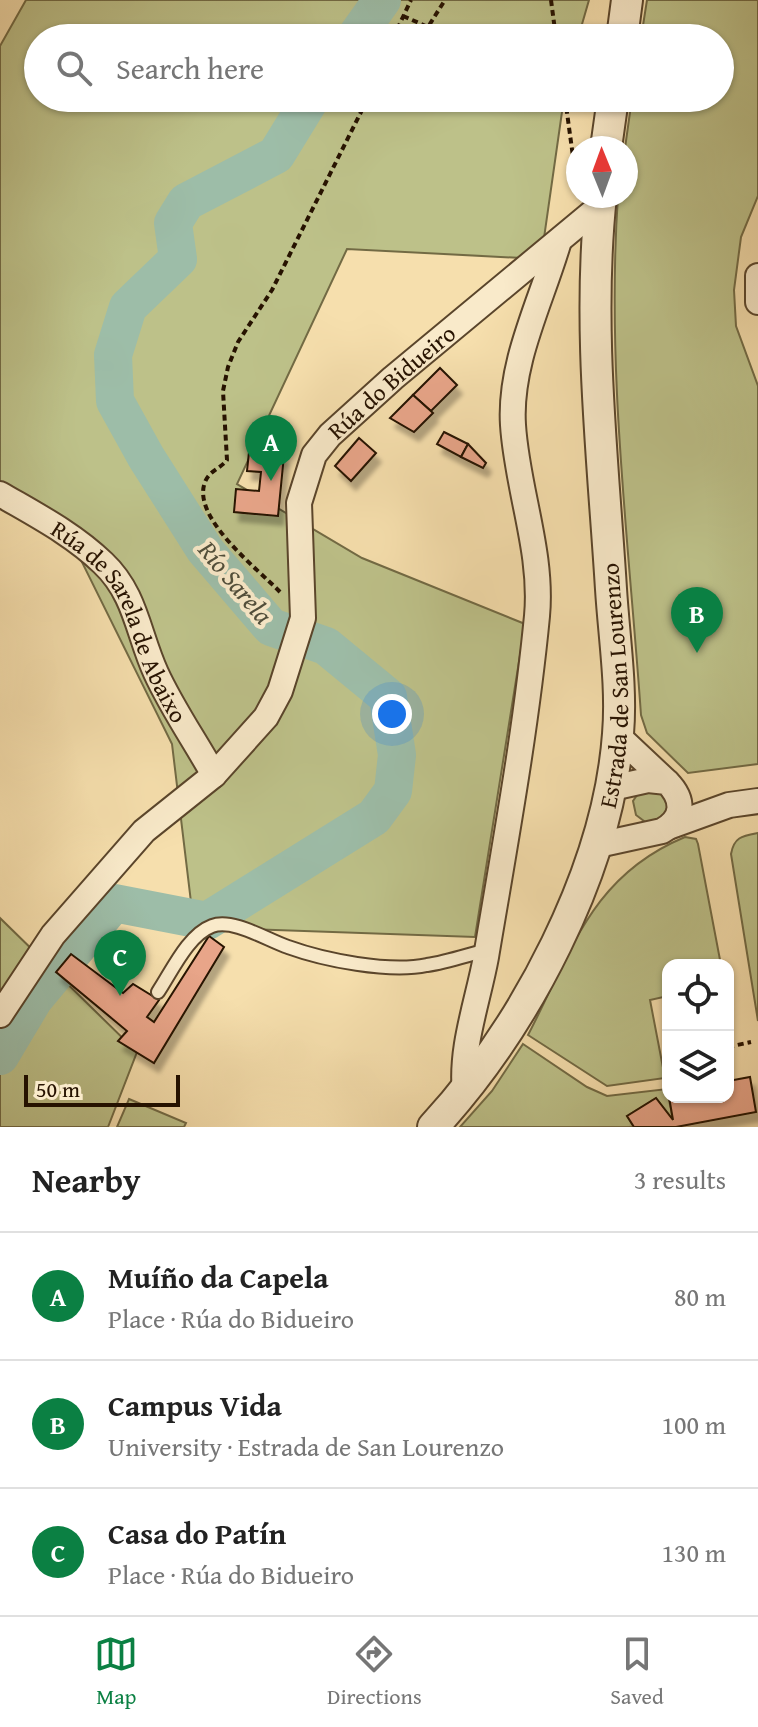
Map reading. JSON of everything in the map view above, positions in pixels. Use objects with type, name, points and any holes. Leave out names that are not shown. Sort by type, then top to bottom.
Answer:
[{"type":"street","points":[[624,24],[627,0]]},
{"type":"street","points":[[608,136],[611,112]]},
{"type":"street","name":"Rúa do Bidueiro","points":[[214,775],[266,717],[280,691],[295,644],[303,618],[299,503],[314,455],[330,435],[393,378],[493,293],[558,244],[585,208]]},
{"type":"street","name":"Estrada de San Lourenzo","points":[[433,1127],[465,1093],[505,1037],[576,902],[598,845],[612,788],[618,736],[597,344],[593,208]]},
{"type":"street","points":[[465,1093],[462,1072],[487,950],[526,714],[538,612],[536,561],[513,423],[514,398],[528,335],[558,244]]},
{"type":"street","points":[[758,276],[758,302]]},
{"type":"street","name":"Rúa de Sarela de Abaixo","points":[[0,494],[66,533],[104,563],[124,589],[138,616],[155,671],[214,775]]},
{"type":"street","points":[[618,736],[671,786],[681,809],[671,826]]},
{"type":"street","points":[[0,1015],[53,935],[144,831],[214,775]]},
{"type":"street","points":[[612,788],[648,780],[729,805]]},
{"type":"street","points":[[598,845],[651,834],[729,805],[758,801]]},
{"type":"lane","points":[[158,992],[194,939],[211,926],[227,923],[293,949],[344,961],[425,966],[487,950]]},
{"type":"path","points":[[399,24],[411,0]]},
{"type":"path","points":[[430,24],[445,0]]},
{"type":"path","points":[[551,0],[554,24]]},
{"type":"path","points":[[403,16],[420,24]]},
{"type":"path","points":[[303,618],[221,532],[206,510],[204,483],[227,460],[223,391],[238,342],[272,290],[361,112]]},
{"type":"path","points":[[569,112],[576,136]]},
{"type":"path","points":[[734,1046],[751,1042]]},
{"type":"green space","points":[[26,0],[589,0],[582,24],[24,24],[24,112],[562,112],[541,259],[347,249],[237,484],[362,558],[525,624],[475,937],[194,927],[172,744],[80,558],[0,486],[0,46]]},
{"type":"green space","points":[[647,0],[758,0],[758,196],[741,237],[734,290],[736,326],[758,386],[758,764],[688,773],[647,733],[641,715],[620,456],[615,326],[617,208],[638,208],[638,136],[627,136],[630,112],[734,112],[734,24],[643,24]]},
{"type":"green space","points":[[642,788],[669,794],[668,816],[648,824],[636,815],[633,801]]},
{"type":"green space","points":[[758,833],[758,1021],[731,854],[740,838]]},
{"type":"green space","points":[[685,837],[696,839],[720,959],[662,959],[662,997],[650,1000],[662,1062],[662,1078],[607,1086],[528,1035],[588,919],[627,873],[653,853]]},
{"type":"green space","points":[[0,918],[137,1052],[108,1127],[0,1127]]},
{"type":"green space","points":[[523,1044],[587,1087],[607,1096],[662,1090],[662,1103],[670,1103],[673,1120],[656,1098],[627,1116],[634,1127],[460,1127],[492,1091]]},
{"type":"green space","points":[[129,1099],[186,1123],[184,1127],[117,1127]]},
{"type":"building","points":[[440,368],[457,385],[431,411],[413,395]]},
{"type":"building","points":[[413,395],[433,413],[414,432],[390,418]]},
{"type":"building","points":[[444,432],[468,444],[461,457],[437,444]]},
{"type":"building","points":[[359,438],[376,453],[351,481],[335,466]]},
{"type":"building","points":[[468,444],[486,463],[483,468],[461,457]]},
{"type":"building","points":[[249,452],[284,455],[278,516],[234,512],[236,489],[259,491],[261,472],[247,471]]},
{"type":"building","points":[[209,936],[224,947],[154,1063],[118,1041],[127,1031],[56,972],[71,954],[123,993],[133,984],[159,1000],[147,1017],[154,1022]]},
{"type":"building","points":[[750,1077],[756,1112],[676,1127],[634,1127],[627,1116],[656,1098],[673,1120],[670,1103],[734,1103],[734,1080]]},
{"type":"waterway","name":"Río Sarela","points":[[365,24],[382,0]]},
{"type":"waterway","name":"Río Sarela","points":[[0,1056],[34,999],[114,903],[207,921],[374,817],[393,791],[397,755],[388,697],[326,646],[271,627],[205,550],[146,457],[115,401],[113,355],[128,307],[178,259],[173,223],[186,202],[276,155],[302,112]]},
{"type":"place","name":"Muíño da Capela","points":[[271,481]]},
{"type":"place","name":"Campus Vida","points":[[697,653]]},
{"type":"place","name":"Casa do Patín","points":[[120,996]]}]
